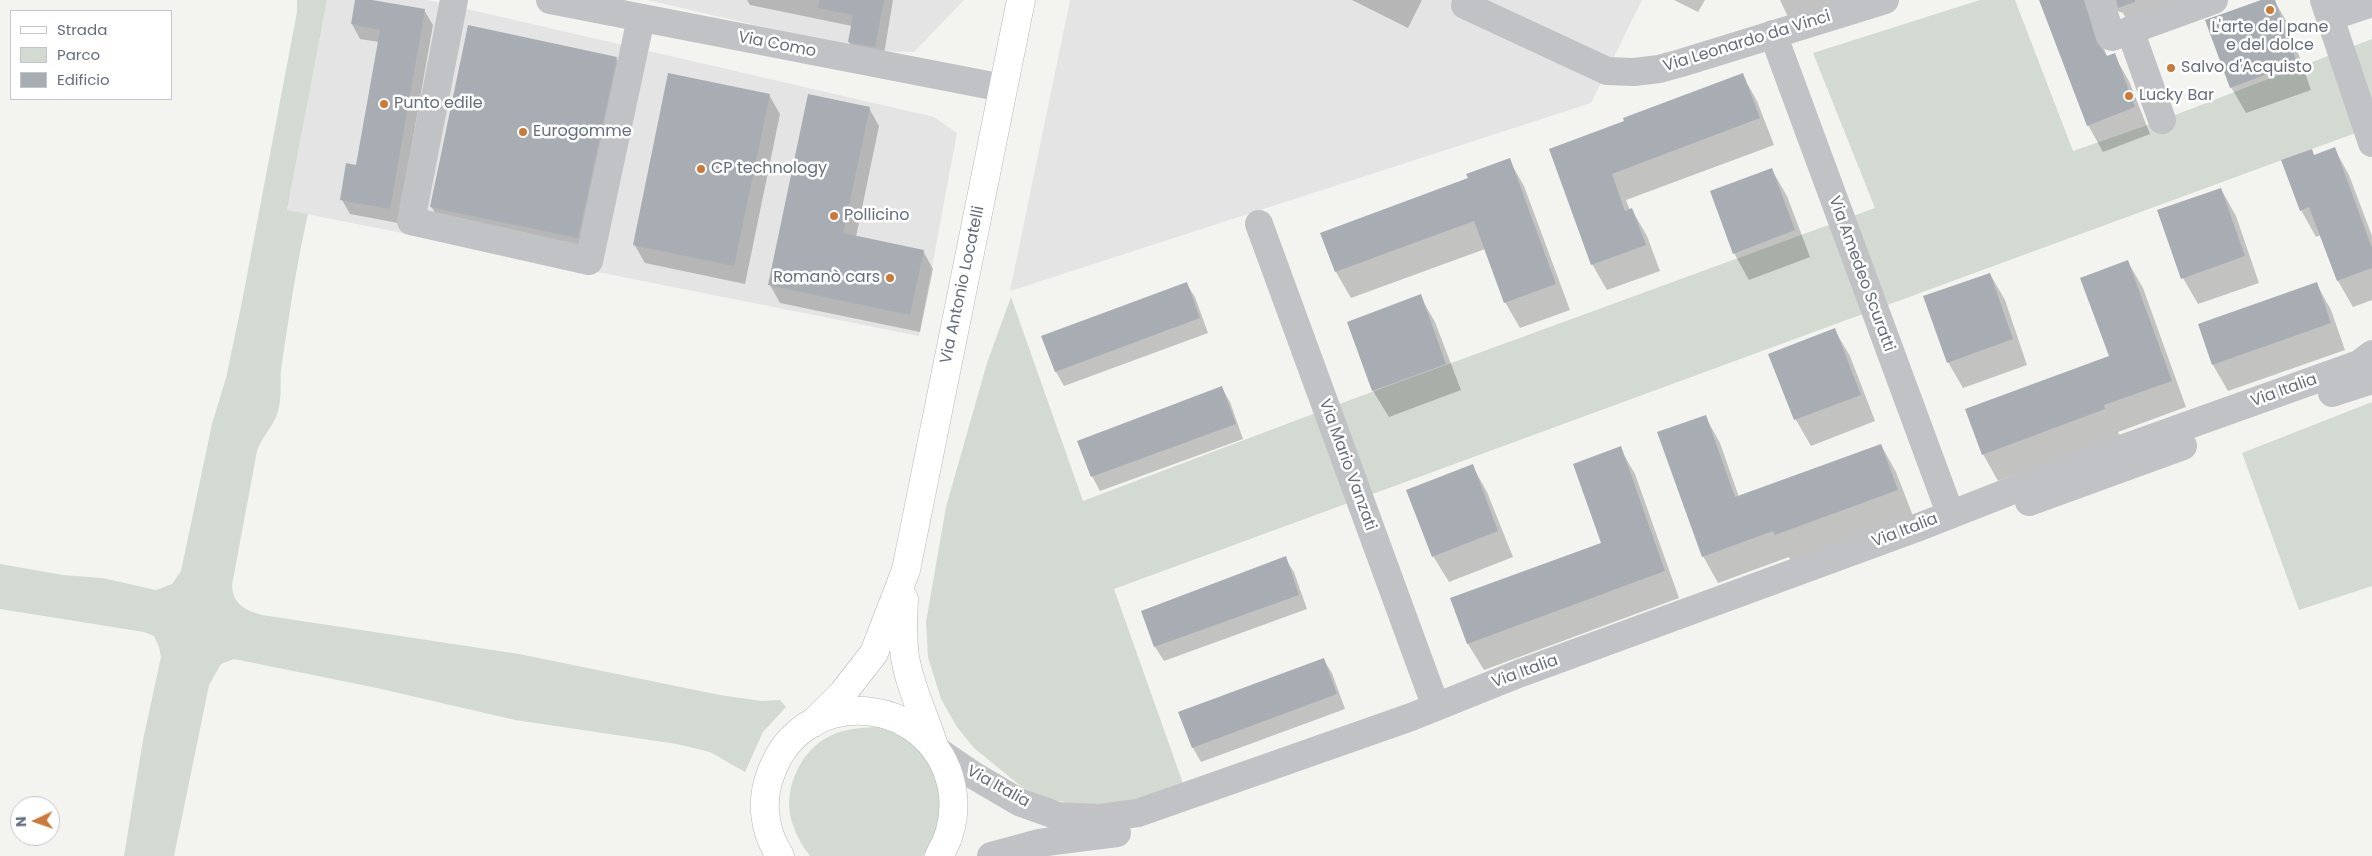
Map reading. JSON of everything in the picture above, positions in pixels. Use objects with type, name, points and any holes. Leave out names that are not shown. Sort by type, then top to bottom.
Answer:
[{"type":"main road","name":"Via Antonio Locatelli","points":[[935,749],[905,659],[903,631],[906,570],[1021,0]]},
{"type":"main road","name":"Via Antonio Locatelli","points":[[813,723],[848,687],[874,653],[906,570]]},
{"type":"main road","points":[[780,856],[770,836],[766,822],[765,802],[767,784],[775,762],[784,747],[799,732],[813,723],[844,711],[875,711],[907,723],[923,735],[935,749],[948,772],[954,803],[951,828],[938,856]]},
{"type":"street","points":[[454,0],[411,221],[589,261],[641,18]]},
{"type":"street","name":"Via Como","points":[[550,0],[1004,88]]},
{"type":"street","name":"Via Leonardo da Vinci","points":[[1467,0],[1465,5],[1607,71],[1634,72],[1659,69],[1884,0]]},
{"type":"street","points":[[2099,0],[2112,37],[2214,0]]},
{"type":"street","points":[[2372,3],[2327,9],[2372,143]]},
{"type":"street","points":[[2130,30],[2162,120]]},
{"type":"street","name":"Via Amedeo Scuratti","points":[[1773,34],[1950,513]]},
{"type":"street","name":"Via Mario Vanzati","points":[[1259,224],[1436,707]]},
{"type":"street","name":"Via Italia","points":[[935,749],[973,775],[1019,802],[1058,816],[1100,818],[1138,813],[1436,707],[2085,462],[2359,364],[2372,354]]},
{"type":"street","name":"Via Italia","points":[[991,856],[1039,842],[1149,829],[1440,722],[1523,687],[1876,557],[2230,429],[2372,380]]},
{"type":"street","points":[[1876,557],[1892,545],[1929,532],[1939,526],[1950,513],[1966,515],[2014,500],[2039,499]]},
{"type":"street","name":"Via Italia","points":[[1436,707],[1449,709],[1502,690],[1523,687]]},
{"type":"street","name":"Via Italia","points":[[1340,759],[1365,743],[1414,725],[1431,714],[1436,707]]},
{"type":"shaded area","points":[[327,0],[428,0],[934,117],[957,133],[919,336],[287,210]]},
{"type":"shaded area","points":[[647,0],[964,0],[914,52],[875,51],[847,46]]},
{"type":"shaded area","points":[[1070,0],[1642,0],[1591,103],[1010,291]]},
{"type":"green space","points":[[297,0],[327,0],[287,210],[308,214],[296,272],[281,369],[279,406],[274,421],[257,451],[232,585],[237,602],[250,611],[262,615],[519,654],[720,695],[761,701],[780,700],[786,707],[763,732],[745,772],[710,752],[677,744],[515,720],[377,688],[234,659],[221,664],[209,685],[174,856],[124,856],[143,740],[161,657],[159,647],[154,636],[144,632],[0,609],[0,564],[63,575],[102,578],[156,590],[172,584],[181,571],[212,424],[226,378],[241,307],[297,12]]},
{"type":"green space","points":[[1980,0],[2015,0],[2073,151],[2162,120],[2372,39],[2372,127],[1114,589],[1185,789],[1106,809],[1053,800],[1023,788],[974,748],[957,727],[941,699],[928,657],[926,622],[946,507],[987,363],[1011,297],[1083,501],[1342,403],[1875,208],[1813,53]]},
{"type":"green space","points":[[2372,402],[2372,586],[2299,610],[2242,453]]},
{"type":"green space","points":[[877,727],[897,733],[910,740],[927,757],[933,768],[938,779],[943,802],[941,820],[935,836],[923,856],[810,856],[794,829],[789,807],[790,794],[797,770],[812,749],[832,735],[860,728]]},
{"type":"building","points":[[355,0],[372,0],[425,9],[390,209],[340,200],[346,163],[356,165],[380,30],[351,24]]},
{"type":"building","points":[[819,0],[884,0],[875,47],[848,42],[853,15],[818,8]]},
{"type":"building","points":[[2039,0],[2084,0],[2097,42],[2107,56],[2115,53],[2135,107],[2087,126]]},
{"type":"building","points":[[2116,0],[2135,0],[2135,2],[2118,8]]},
{"type":"building","points":[[2261,0],[2275,0],[2297,63],[2230,88],[2205,20]]},
{"type":"building","name":"Eurogomme","points":[[468,25],[617,57],[578,238],[430,207]]},
{"type":"building","name":"CP technology","points":[[668,73],[770,94],[734,266],[633,245]]},
{"type":"building","points":[[1743,73],[1760,118],[1612,174],[1625,211],[1632,208],[1646,245],[1591,265],[1549,149],[1624,121],[1623,118]]},
{"type":"building","points":[[808,94],[870,107],[843,233],[924,250],[910,315],[768,285]]},
{"type":"building","points":[[2335,147],[2372,248],[2372,268],[2337,281],[2309,207],[2300,211],[2281,160],[2312,149],[2314,155]]},
{"type":"building","points":[[1510,158],[1556,284],[1504,303],[1474,221],[1335,272],[1320,233],[1468,178],[1466,174]]},
{"type":"building","points":[[1772,168],[1795,230],[1733,254],[1710,191]]},
{"type":"building","points":[[2221,188],[2245,256],[2181,279],[2157,210]]},
{"type":"building","points":[[2128,260],[2172,381],[2104,405],[2105,409],[1982,455],[1965,409],[2109,356],[2080,278]]},
{"type":"building","points":[[1990,273],[2013,339],[1947,363],[1923,296]]},
{"type":"building","points":[[1187,282],[1200,318],[1055,372],[1041,336]]},
{"type":"building","points":[[2317,282],[2331,323],[2212,365],[2198,324]]},
{"type":"building","points":[[1421,294],[1446,364],[1372,391],[1347,322]]},
{"type":"building","points":[[1835,328],[1861,395],[1794,420],[1768,354]]},
{"type":"building","points":[[1222,386],[1236,424],[1091,477],[1077,441]]},
{"type":"building","points":[[1706,415],[1735,497],[1881,444],[1898,490],[1775,535],[1773,531],[1702,557],[1657,432]]},
{"type":"building","points":[[1621,446],[1665,571],[1467,644],[1450,598],[1601,543],[1573,464]]},
{"type":"building","points":[[1473,464],[1498,531],[1432,557],[1406,490]]},
{"type":"building","points":[[1286,556],[1299,595],[1154,647],[1141,611]]},
{"type":"building","points":[[1324,658],[1337,694],[1192,748],[1178,712]]},
{"type":"place","name":"L'arte del pane e del dolce","points":[[2270,10]]},
{"type":"place","name":"Salvo d'Acquisto","points":[[2171,68]]},
{"type":"place","name":"Lucky Bar","points":[[2129,96]]},
{"type":"place","name":"Punto edile","points":[[384,104]]},
{"type":"place","name":"Eurogomme","points":[[523,132]]},
{"type":"place","name":"CP technology","points":[[701,169]]},
{"type":"place","name":"Pollicino","points":[[834,216]]},
{"type":"place","name":"Romanò cars","points":[[890,278]]}]
